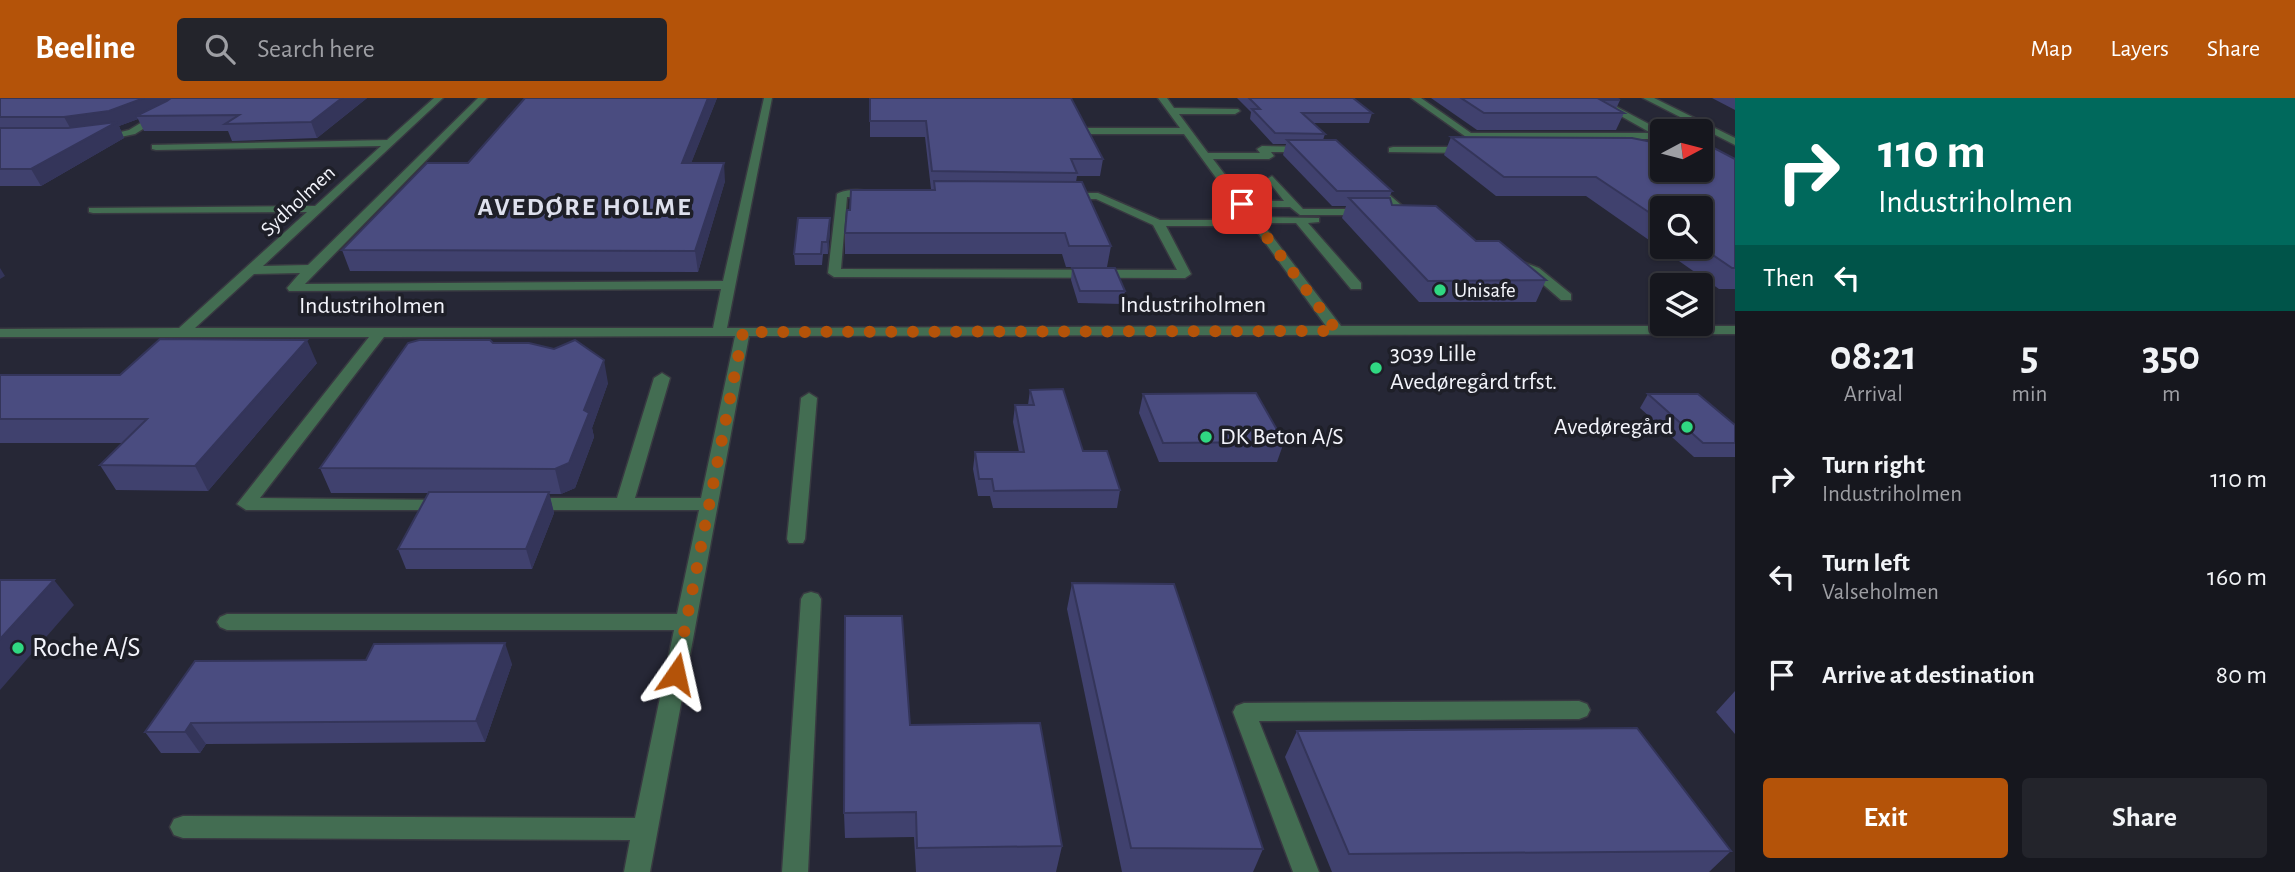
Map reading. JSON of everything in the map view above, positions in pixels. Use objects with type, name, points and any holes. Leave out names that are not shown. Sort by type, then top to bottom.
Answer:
[{"type":"street","points":[[86,138],[132,132],[188,98]]},
{"type":"street","name":"Sydholmen","points":[[183,332],[439,98]]},
{"type":"street","points":[[483,98],[294,288],[729,285]]},
{"type":"street","points":[[719,332],[768,98]]},
{"type":"street","points":[[1162,98],[1337,331]]},
{"type":"street","points":[[1415,98],[1469,136],[1650,136]]},
{"type":"street","points":[[1593,98],[1650,129]]},
{"type":"street","points":[[1647,98],[1689,119]]},
{"type":"street","points":[[1172,111],[1235,111]]},
{"type":"street","points":[[1713,129],[1735,129]]},
{"type":"street","points":[[1084,131],[1187,131]]},
{"type":"street","points":[[1713,131],[1732,141]]},
{"type":"street","points":[[1713,140],[1732,141]]},
{"type":"street","points":[[156,147],[390,143]]},
{"type":"street","points":[[1206,156],[1269,156],[1262,149],[1323,149]]},
{"type":"street","points":[[1393,150],[1488,150]]},
{"type":"street","points":[[1272,180],[1300,212],[1403,212],[1364,176]]},
{"type":"street","points":[[882,195],[842,194],[834,273],[1185,274],[1158,223]]},
{"type":"street","points":[[1057,196],[1098,196],[1158,223],[1415,220]]},
{"type":"street","points":[[1242,204],[1294,204]]},
{"type":"street","points":[[93,210],[318,209]]},
{"type":"street","points":[[1299,220],[1356,285]]},
{"type":"street","points":[[1500,257],[1535,271],[1566,297]]},
{"type":"street","points":[[252,270],[311,269]]},
{"type":"street","points":[[380,332],[246,504],[456,504]]},
{"type":"street","points":[[637,872],[743,332]]},
{"type":"street","name":"Industriholmen","points":[[0,333],[1732,333]]},
{"type":"street","points":[[624,504],[662,379]]},
{"type":"street","points":[[796,539],[809,398]]},
{"type":"street","points":[[512,504],[709,504]]},
{"type":"street","points":[[795,872],[811,599]]},
{"type":"street","points":[[227,622],[686,622]]},
{"type":"street","points":[[1306,872],[1244,712],[1579,710]]},
{"type":"street","points":[[183,827],[646,830]]},
{"type":"shaded area","points":[[0,98],[1735,98],[1735,872],[0,872]]},
{"type":"building","points":[[0,98],[144,98],[109,111],[64,117],[0,117]]},
{"type":"building","points":[[171,98],[342,98],[311,122],[225,124],[239,115],[136,116]]},
{"type":"building","points":[[525,98],[708,98],[682,163],[724,163],[695,251],[342,250],[427,163],[468,163]]},
{"type":"building","points":[[870,98],[1071,98],[1103,159],[1071,159],[1077,173],[932,171],[926,121],[870,121]]},
{"type":"building","points":[[1249,98],[1353,98],[1372,113],[1302,113],[1325,134],[1275,133],[1252,109],[1260,109]]},
{"type":"building","points":[[1461,98],[1616,98],[1620,100],[1601,100],[1624,113],[1484,113]]},
{"type":"building","points":[[117,122],[31,169],[0,169],[0,128],[68,128]]},
{"type":"building","points":[[1451,137],[1632,138],[1650,142],[1650,182],[1713,182],[1714,148],[1735,159],[1735,268],[1713,255],[1713,196],[1650,196],[1650,213],[1596,177],[1504,177]]},
{"type":"building","points":[[1287,140],[1336,140],[1392,191],[1337,191]]},
{"type":"building","points":[[934,181],[1082,182],[1111,246],[1069,246],[1065,233],[845,233],[851,190],[935,190]]},
{"type":"building","points":[[1349,198],[1390,198],[1392,205],[1436,206],[1476,241],[1499,241],[1546,280],[1428,281]]},
{"type":"building","points":[[798,218],[830,218],[827,242],[822,242],[821,254],[794,254]]},
{"type":"building","points":[[1072,268],[1115,268],[1125,291],[1080,291]]},
{"type":"building","points":[[160,339],[307,340],[195,466],[100,465],[147,419],[0,419],[0,375],[120,375]]},
{"type":"building","points":[[419,340],[490,340],[493,343],[529,343],[554,349],[575,340],[604,360],[584,410],[589,413],[569,463],[555,469],[320,468],[408,343]]},
{"type":"building","points":[[1063,389],[1083,451],[1107,451],[1120,490],[994,491],[992,479],[979,479],[975,452],[1024,452],[1015,405],[1034,405],[1030,390]]},
{"type":"building","points":[[1256,393],[1284,442],[1163,443],[1143,394]]},
{"type":"building","points":[[1648,394],[1698,394],[1735,425],[1735,443],[1703,443]]},
{"type":"building","points":[[429,492],[549,492],[526,549],[398,549]]},
{"type":"building","points":[[0,580],[54,580],[0,639]]},
{"type":"building","points":[[1072,583],[1174,584],[1263,849],[1131,848]]},
{"type":"building","points":[[845,616],[902,616],[910,725],[1040,723],[1062,846],[917,848],[916,812],[844,813]]},
{"type":"building","points":[[505,643],[476,721],[191,723],[185,732],[145,732],[195,661],[366,660],[374,644]]},
{"type":"building","points":[[1637,728],[1731,851],[1349,854],[1297,731]]},
{"type":"place","name":"Unisafe","points":[[1440,290]]},
{"type":"place","name":"3039 Lille Avedøregård trfst.","points":[[1376,368]]},
{"type":"place","name":"Avedøregård","points":[[1687,427]]},
{"type":"place","name":"DK Beton A/S","points":[[1206,437]]},
{"type":"place","name":"Roche A/S","points":[[18,648]]},
{"type":"district","name":"AVEDØRE HOLME","points":[[585,207]]},
{"type":"route","points":[[676,674],[743,332],[1337,331],[1242,204]]}]
